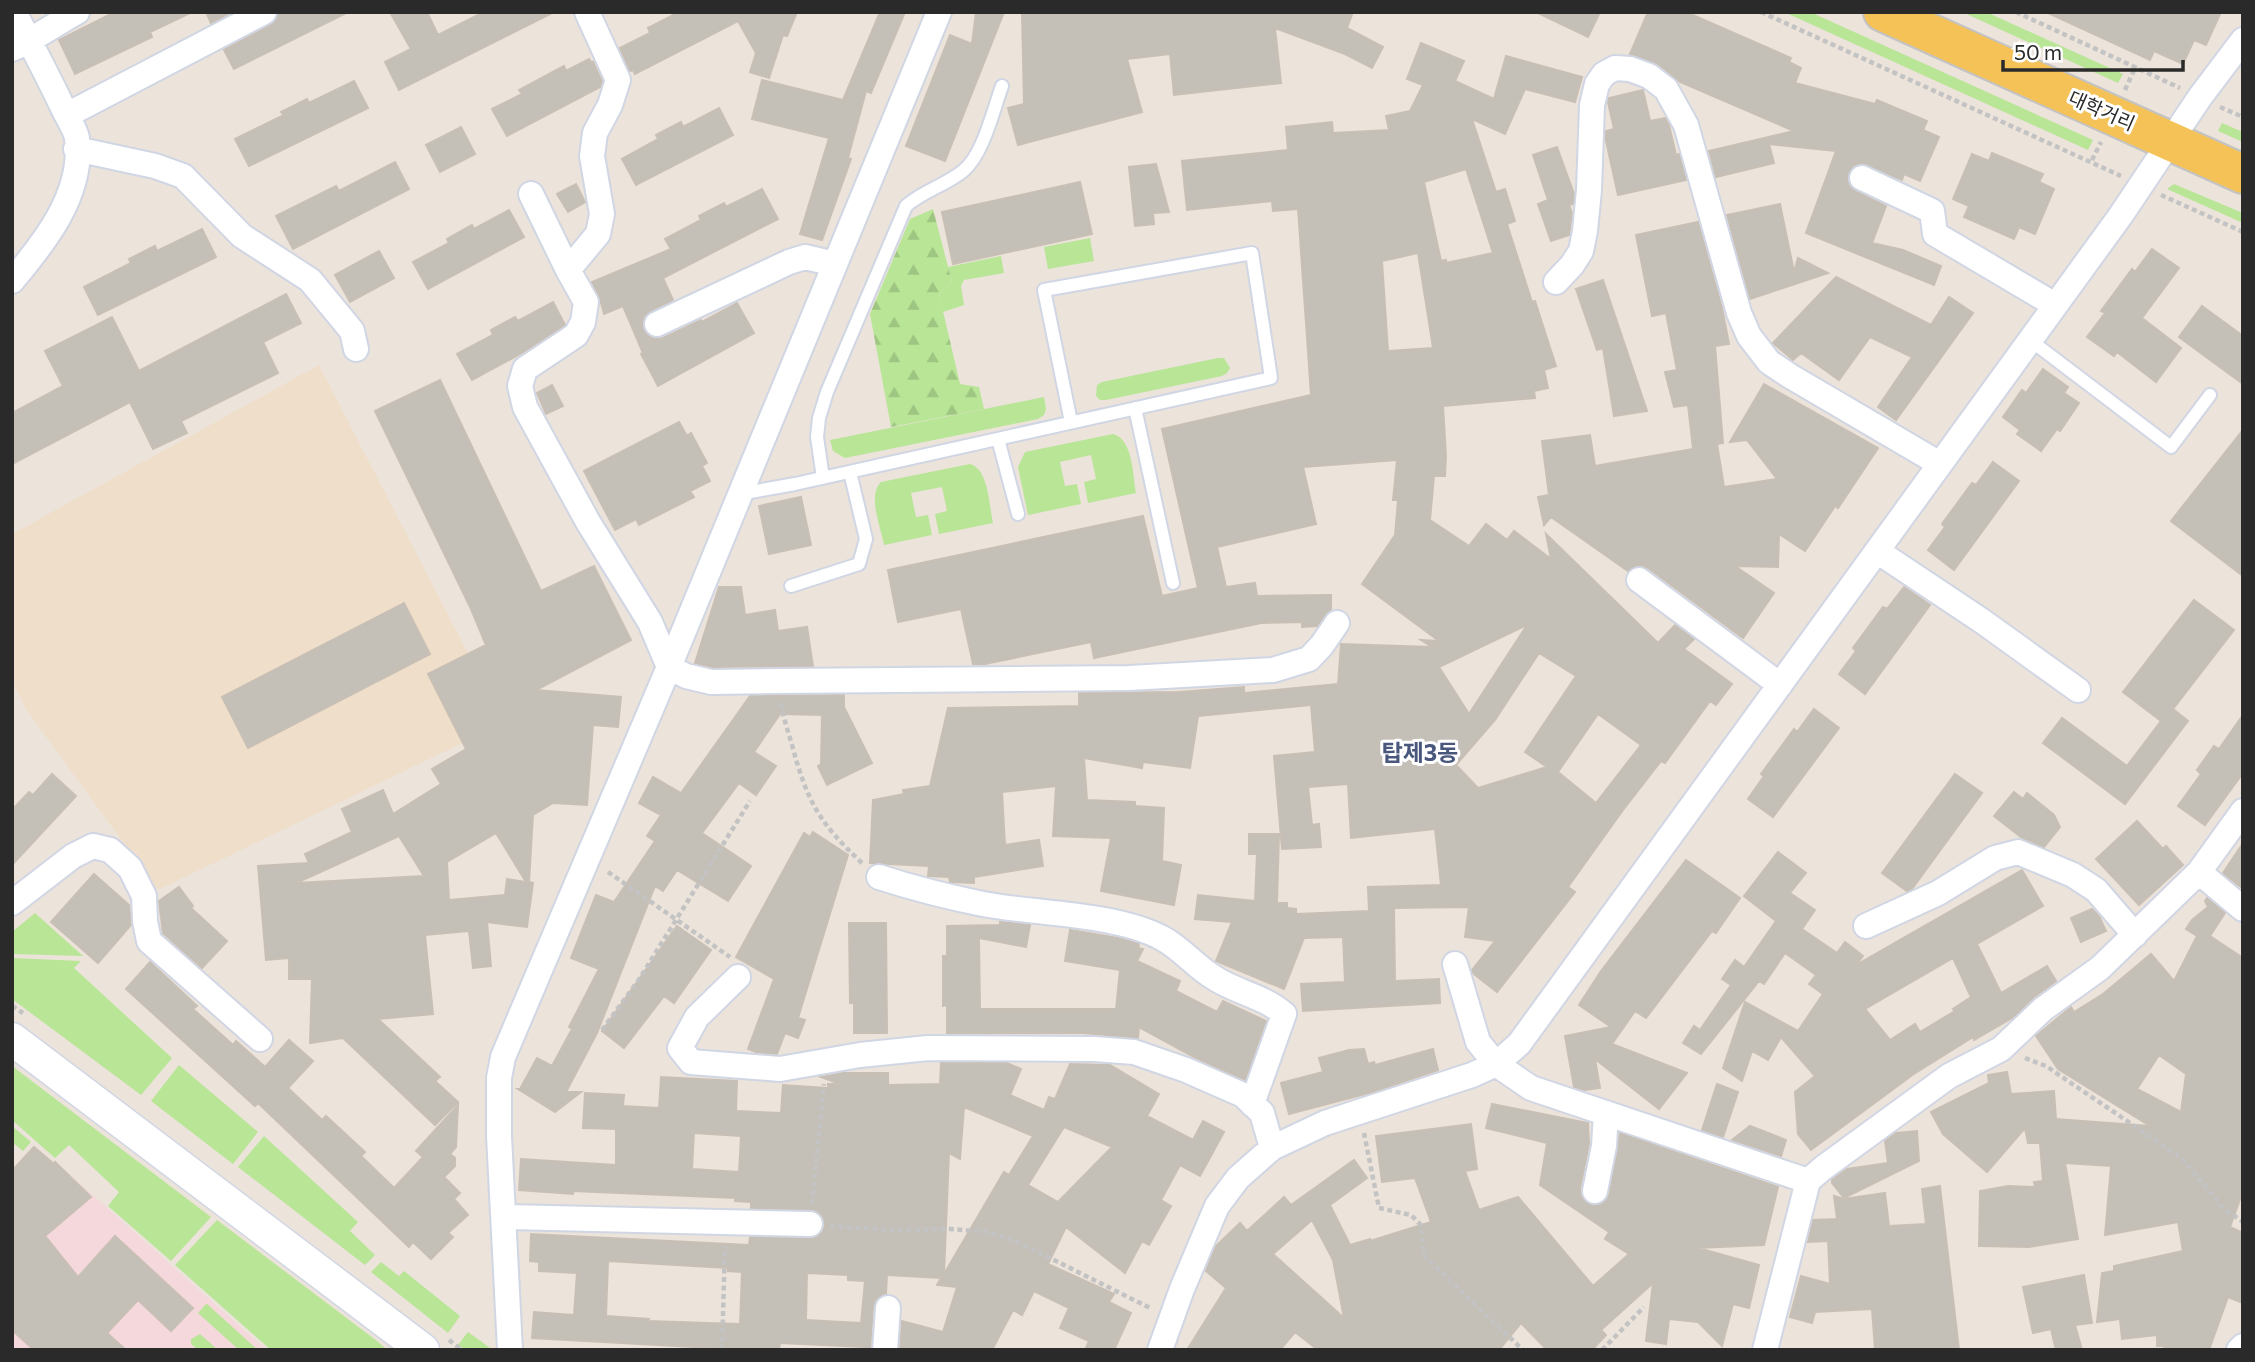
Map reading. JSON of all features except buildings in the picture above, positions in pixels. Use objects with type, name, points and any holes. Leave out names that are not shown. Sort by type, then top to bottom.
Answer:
[{"type":"main road","name":"대학거리","points":[[1883,12],[2243,174]]},
{"type":"street","points":[[12,281],[39,248],[60,215],[75,173],[77,136],[21,45],[14,12]]},
{"type":"street","points":[[21,45],[77,12]]},
{"type":"street","points":[[67,116],[264,12]]},
{"type":"street","points":[[568,270],[598,234],[602,214],[592,156],[594,133],[610,105],[618,80],[587,12]]},
{"type":"street","points":[[510,1350],[499,1078],[503,1057],[669,667],[939,12]]},
{"type":"street","points":[[1160,1350],[1217,1206],[1238,1178],[1272,1148],[1325,1123],[1472,1075],[1496,1064],[1518,1044],[2030,340],[2243,40]]},
{"type":"street","points":[[1556,282],[1581,251],[1589,190],[1592,105],[1597,84],[1604,74],[1615,68],[1630,69],[1649,76],[1666,89],[1686,125],[1740,313],[1757,347],[1769,362],[1790,376],[1940,464]]},
{"type":"street","points":[[76,149],[155,166],[183,176],[242,236],[310,280],[352,331],[356,349]]},
{"type":"street","points":[[1861,178],[1932,211],[1935,234],[2055,305]]},
{"type":"street","points":[[531,194],[586,302],[583,322],[576,335],[525,369],[520,386],[525,407],[588,522],[650,622],[669,667],[686,676],[711,682],[1129,678],[1273,670],[1308,659],[1322,645],[1337,623]]},
{"type":"street","points":[[657,324],[789,262],[805,257],[835,264]]},
{"type":"street","points":[[1877,551],[1982,621],[2078,690]]},
{"type":"street","points":[[1639,580],[1780,685]]},
{"type":"street","points":[[1765,1350],[1808,1181],[1950,1076],[2001,1049],[2043,1009],[2100,968],[2199,872],[2243,811]]},
{"type":"street","points":[[12,903],[73,856],[93,846],[110,850],[130,867],[144,896],[149,941],[260,1039]]},
{"type":"street","points":[[1866,926],[1938,893],[1996,858],[2018,852],[2073,876],[2096,890],[2135,935]]},
{"type":"street","points":[[2199,872],[2243,909]]},
{"type":"street","points":[[879,877],[904,886],[984,904],[1084,917],[1139,929],[1162,938],[1213,977],[1275,1006],[1284,1014],[1252,1104]]},
{"type":"street","points":[[1455,964],[1478,1042],[1496,1064],[1531,1088],[1808,1181]]},
{"type":"street","points":[[738,977],[697,1017],[680,1048],[691,1062],[780,1069],[860,1055],[928,1048],[1094,1049],[1134,1052],[1186,1070],[1243,1095],[1262,1113],[1272,1148]]},
{"type":"street","points":[[12,1039],[423,1350]]},
{"type":"street","points":[[1595,1191],[1604,1146],[1606,1113]]},
{"type":"street","points":[[503,1217],[810,1224]]},
{"type":"street","points":[[885,1350],[888,1308]]},
{"type":"lane","points":[[823,478],[817,437],[819,418],[827,392],[906,205],[919,194],[961,173],[974,160],[1002,86]]},
{"type":"lane","points":[[739,494],[823,478],[1271,378],[1252,253],[1044,290],[1070,422]]},
{"type":"lane","points":[[2030,340],[2171,447],[2210,395]]},
{"type":"lane","points":[[1135,408],[1173,583]]},
{"type":"lane","points":[[998,439],[1018,514]]},
{"type":"lane","points":[[791,586],[859,564],[866,539],[850,472]]},
{"type":"path","points":[[1762,12],[2092,160],[2243,232]]},
{"type":"path","points":[[2016,12],[2243,117]]},
{"type":"path","points":[[777,681],[797,770],[811,803],[826,826],[879,877]]},
{"type":"path","points":[[602,1030],[638,981],[750,801]]},
{"type":"path","points":[[586,858],[732,959],[738,977]]},
{"type":"path","points":[[2001,1049],[2046,1066],[2183,1159],[2222,1207],[2243,1222]]},
{"type":"path","points":[[826,1062],[810,1224],[891,1230],[950,1229],[988,1232],[1022,1244],[1171,1319]]},
{"type":"path","points":[[1358,1112],[1368,1147],[1379,1208],[1411,1215],[1420,1224],[1425,1258],[1518,1348]]},
{"type":"path","points":[[722,1350],[726,1222]]},
{"type":"path","points":[[1602,1350],[1644,1307]]},
{"type":"shaded area","points":[[319,365],[504,723],[158,890],[25,708],[12,680],[12,534]]},
{"type":"shaded area","points":[[58,1164],[266,1350],[12,1350],[12,1215]]},
{"type":"green space","points":[[1784,12],[1810,12],[2093,140],[2088,150]]},
{"type":"green space","points":[[1962,12],[1986,12],[2123,74],[2118,83]]},
{"type":"green space","points":[[2222,123],[2243,132],[2243,142],[2218,131]]},
{"type":"green space","points":[[2174,184],[2243,213],[2243,223],[2167,189]]},
{"type":"green space","points":[[933,209],[952,282],[939,294],[960,384],[979,387],[984,409],[891,427],[870,314],[910,219]]},
{"type":"green space","points":[[1090,238],[1094,261],[1048,269],[1044,247]]},
{"type":"green space","points":[[1001,256],[1004,273],[964,280],[961,286],[964,305],[943,312],[939,294],[952,282],[948,267]]},
{"type":"green space","points":[[1224,358],[1230,368],[1222,376],[1106,400],[1100,400],[1096,396],[1097,385],[1102,382]]},
{"type":"green space","points":[[1044,397],[1046,409],[1044,415],[1038,419],[845,458],[833,451],[830,440]]},
{"type":"green space","points":[[1113,434],[1120,437],[1128,450],[1136,493],[1088,503],[1084,482],[1096,479],[1091,455],[1060,462],[1065,486],[1077,484],[1081,504],[1028,515],[1018,467],[1025,452]]},
{"type":"green space","points":[[970,464],[976,467],[985,480],[993,523],[939,534],[935,514],[947,511],[942,487],[911,493],[916,517],[928,515],[932,535],[884,545],[875,503],[877,488],[881,482]]},
{"type":"green space","points":[[35,913],[83,956],[12,954],[12,932]]},
{"type":"green space","points":[[12,958],[81,961],[74,968],[172,1058],[141,1095],[12,999]]},
{"type":"green space","points":[[179,1065],[258,1132],[233,1164],[151,1101]]},
{"type":"green space","points":[[12,1066],[211,1217],[171,1261],[108,1206],[119,1192],[69,1145],[55,1158],[12,1120]]},
{"type":"green space","points":[[12,1126],[31,1142],[23,1151],[12,1142]]},
{"type":"green space","points":[[264,1136],[358,1222],[350,1231],[375,1255],[365,1265],[238,1167]]},
{"type":"green space","points":[[217,1220],[387,1350],[271,1350],[175,1265]]},
{"type":"green space","points":[[381,1262],[399,1276],[404,1271],[460,1316],[448,1333],[371,1272]]},
{"type":"green space","points":[[206,1304],[258,1350],[239,1350],[198,1313]]},
{"type":"green space","points":[[468,1332],[493,1350],[465,1350],[458,1345]]},
{"type":"green space","points":[[200,1334],[218,1350],[198,1350],[191,1344],[191,1339]]},
{"type":"district","name":"탑제3동","points":[[1420,752]]}]
